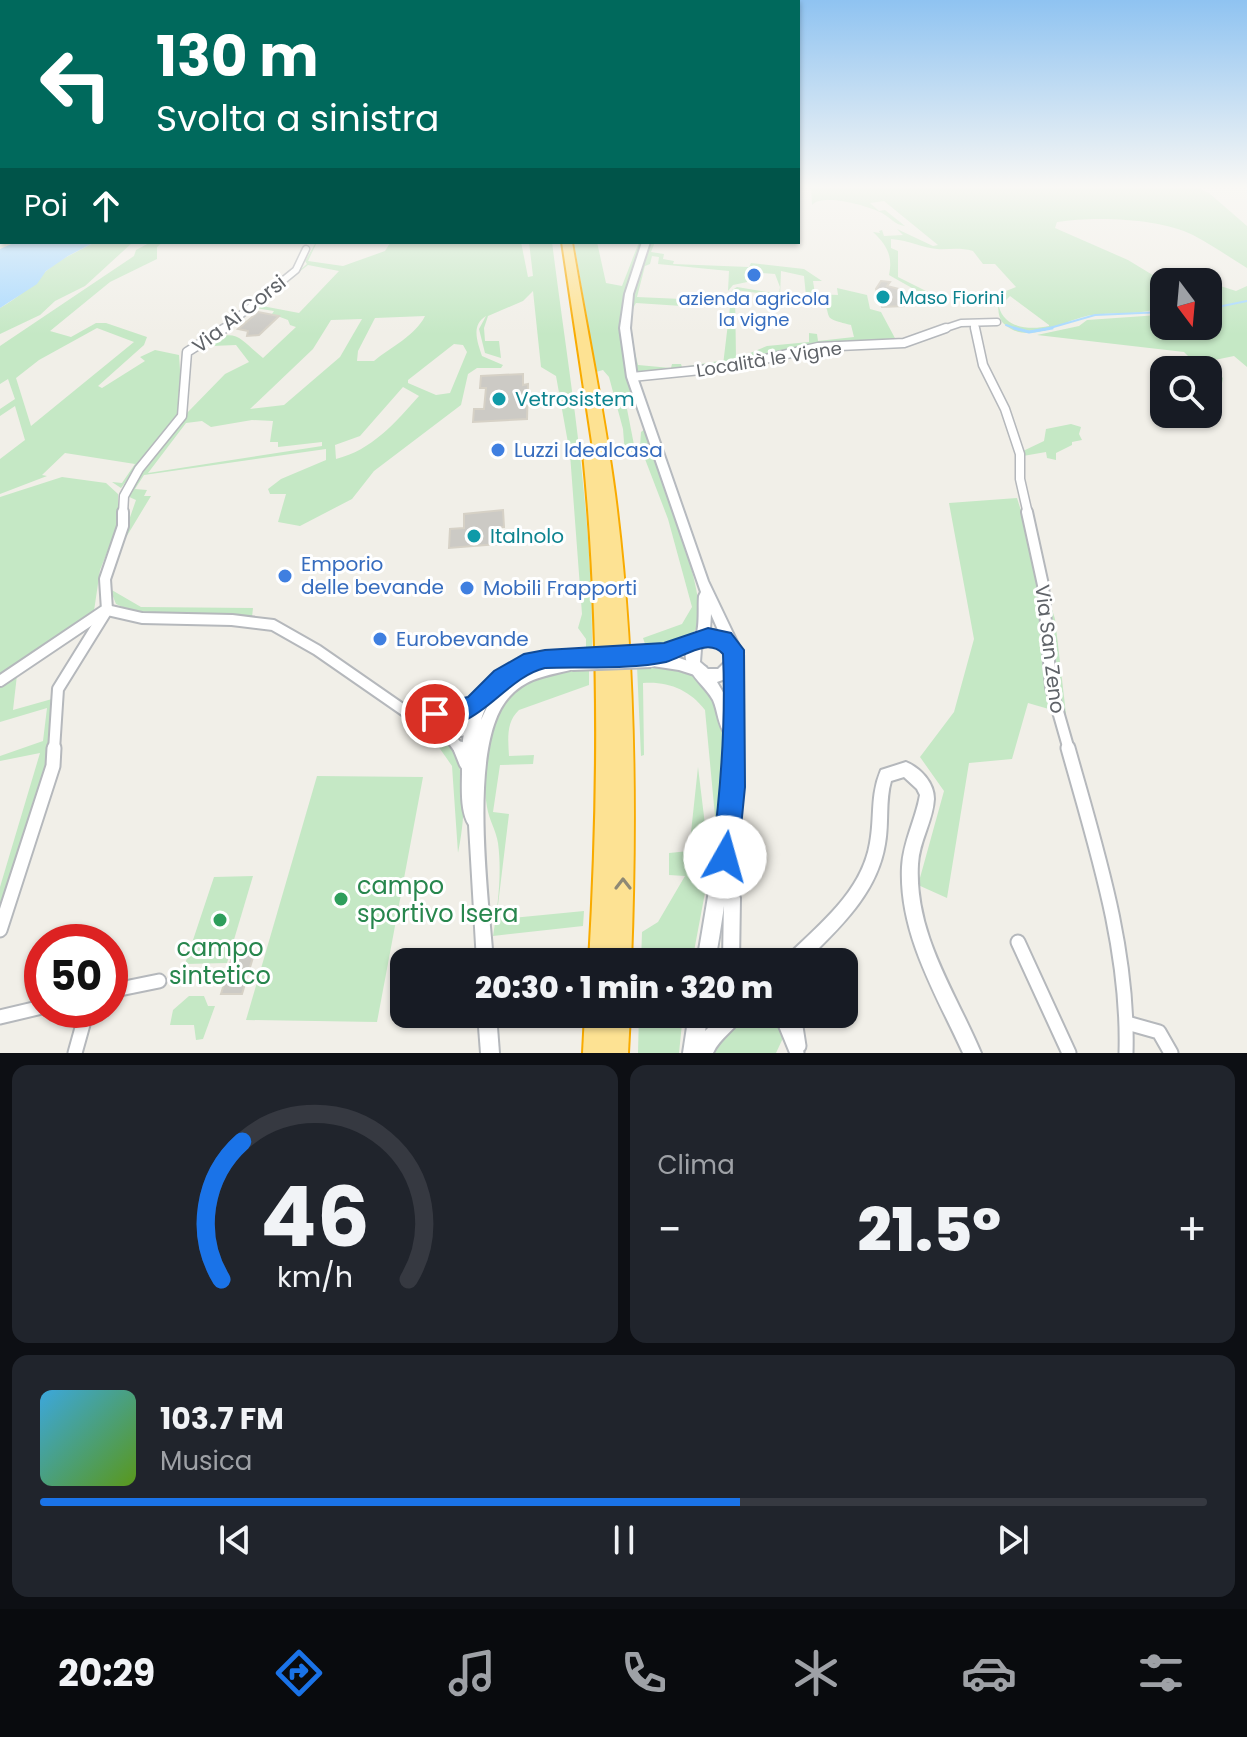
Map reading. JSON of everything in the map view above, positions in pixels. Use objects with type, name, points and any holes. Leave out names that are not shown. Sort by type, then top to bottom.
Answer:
[{"type":"highway","points":[[559,244],[595,493],[604,600],[608,761],[601,948]]},
{"type":"highway","points":[[567,244],[602,466],[614,569],[621,668],[623,901],[620,948]]},
{"type":"highway","points":[[596,1053],[597,1028]]},
{"type":"highway","points":[[615,1053],[616,1028]]},
{"type":"main road","points":[[645,244],[629,294],[625,328],[632,377],[702,581],[734,655],[733,787],[724,870],[709,948]]},
{"type":"main road","points":[[702,581],[705,609],[701,639],[692,656],[723,705],[733,748]]},
{"type":"main road","points":[[701,639],[719,637],[734,655]]},
{"type":"main road","points":[[702,672],[720,675],[731,669],[734,655]]},
{"type":"main road","points":[[693,1053],[696,1028]]},
{"type":"street","name":"Via Ai Corsi","points":[[106,605],[105,579],[123,526],[124,496],[128,486],[184,413],[187,352],[219,333],[296,270],[306,249]]},
{"type":"street","name":"Località le Vigne","points":[[632,377],[730,367],[818,347],[904,343],[961,323],[997,322]]},
{"type":"street","name":"Via San Zeno","points":[[974,325],[983,365],[1005,409],[1020,454],[1020,479],[1043,585],[1051,687],[1112,904],[1127,1023],[1126,1053]]},
{"type":"street","points":[[0,681],[106,605]]},
{"type":"street","points":[[106,605],[142,618],[232,620],[273,625],[317,650],[390,702],[444,732],[454,740],[467,766]]},
{"type":"street","points":[[0,930],[53,766],[58,689],[106,605]]},
{"type":"street","points":[[650,658],[701,639]]},
{"type":"street","points":[[484,948],[479,855],[467,766],[472,726],[487,705],[528,674],[572,661],[650,658],[702,672]]},
{"type":"street","points":[[390,702],[417,711],[443,714],[472,726],[481,743]]},
{"type":"street","points":[[443,714],[487,705]]},
{"type":"street","points":[[479,855],[481,743],[487,705]]},
{"type":"street","points":[[444,732],[472,726]]},
{"type":"street","points":[[806,948],[861,889],[878,843],[880,790],[886,775],[906,769],[923,784],[927,795],[910,866],[914,910],[926,948],[972,1053]]},
{"type":"street","points":[[724,870],[732,898],[731,948]]},
{"type":"street","points":[[1018,942],[1069,1053]]},
{"type":"street","points":[[128,987],[159,981]]},
{"type":"street","points":[[0,1017],[24,1011]]},
{"type":"street","points":[[1127,1023],[1159,1032],[1171,1053]]},
{"type":"street","points":[[75,1053],[82,1028]]},
{"type":"street","points":[[488,1028],[490,1053]]},
{"type":"street","points":[[704,1053],[711,1037],[720,1028]]},
{"type":"street","points":[[787,1028],[799,1053]]},
{"type":"street","points":[[796,1028],[799,1053]]},
{"type":"green space","points":[[876,235],[910,235],[933,246],[938,245],[926,235],[1071,235],[1128,260],[1150,273],[1150,310],[1092,315],[1035,332],[1013,330],[1001,320],[996,295],[1016,287],[995,264],[983,264],[973,251],[932,248],[891,239],[891,248],[898,251],[898,277],[942,299],[942,305],[889,275],[888,251]],"holes":[[[1010,296],[1049,325],[1034,328],[1013,324],[999,307]]]},
{"type":"green space","points":[[1193,235],[1247,235],[1247,268],[1214,247]]},
{"type":"green space","points":[[91,244],[131,244],[85,286],[55,301],[40,315],[0,334],[0,308],[24,292],[56,263]]},
{"type":"green space","points":[[147,244],[161,244],[157,247],[157,259],[110,282],[50,331],[71,337],[96,323],[106,323],[147,337],[144,345],[98,386],[102,388],[145,361],[140,357],[155,350],[179,355],[182,399],[177,414],[121,488],[112,482],[122,483],[135,464],[65,453],[42,475],[47,476],[0,494],[0,459],[25,440],[15,406],[0,416],[0,409],[15,399],[8,379],[0,384],[0,346],[134,256],[136,250]],"holes":[[[97,328],[134,342],[31,426],[16,378],[39,360]]]},
{"type":"green space","points":[[315,244],[308,261],[343,266],[385,251],[389,244],[521,244],[528,277],[533,276],[529,244],[552,244],[584,495],[592,648],[586,648],[586,639],[578,628],[582,614],[570,454],[556,376],[541,367],[533,291],[523,301],[488,316],[484,328],[485,341],[499,341],[501,358],[485,353],[479,329],[486,316],[478,324],[476,334],[482,356],[503,365],[501,368],[477,368],[468,374],[461,405],[374,471],[352,499],[300,526],[278,522],[286,494],[270,494],[268,489],[281,479],[326,460],[326,449],[144,475],[135,489],[147,490],[144,496],[151,496],[119,549],[136,500],[127,496],[138,476],[187,413],[225,374],[249,362],[236,345],[212,346],[210,342],[226,335],[233,336],[244,341],[263,358],[296,327],[272,314],[274,311],[255,308],[258,305],[299,313],[339,271],[308,265],[278,288],[307,264],[305,261]],"holes":[[[425,316],[409,335],[374,361],[357,361],[358,351],[375,318]],[[362,319],[340,357],[284,405],[250,409],[313,349],[331,320]],[[454,344],[463,345],[467,352],[450,393],[436,395],[408,383]],[[403,387],[419,396],[372,442],[336,459],[335,445],[360,436]],[[252,420],[273,421],[270,442],[278,442],[278,447],[322,442],[322,446],[148,473],[186,423],[202,421],[211,427]]]},
{"type":"green space","points":[[574,244],[597,244],[606,283],[622,286],[638,244],[643,244],[625,294],[621,321],[626,370],[633,391],[627,409],[635,450],[625,455],[623,429],[609,377],[603,370],[596,372]]},
{"type":"green space","points":[[650,244],[654,244],[651,252],[664,254],[663,259],[674,261],[673,264],[749,267],[751,263],[804,269],[822,281],[813,281],[815,294],[838,295],[837,288],[867,295],[870,309],[881,312],[897,342],[859,343],[723,365],[732,290],[737,287],[779,294],[775,274],[747,272],[747,281],[752,281],[733,285],[728,291],[729,271],[658,264],[659,257],[652,256],[650,264],[645,266],[637,297],[727,301],[724,305],[680,301],[682,306],[636,303],[631,325],[644,261]],"holes":[[[781,271],[804,276],[806,296],[821,298],[831,318],[851,325],[854,337],[818,341],[817,334],[809,333],[809,342],[767,346],[736,359],[735,290],[780,296]]]},
{"type":"green space","points":[[1222,286],[1236,291],[1247,286],[1247,367],[1234,356],[1222,358],[1222,356],[1188,356],[1184,352],[1037,335],[1079,326],[1087,320],[1150,316],[1150,340],[1222,340]]},
{"type":"green space","points":[[631,325],[638,365],[671,368],[672,364],[681,364],[682,367],[719,361],[716,366],[635,373]]},
{"type":"green space","points":[[1071,424],[1081,427],[1079,434],[1082,440],[1072,442],[1072,445],[1056,453],[1056,460],[1047,458],[1046,452],[1023,456],[1023,451],[1044,441],[1046,429]]},
{"type":"green space","points":[[645,429],[689,559],[699,609],[698,624],[683,641],[653,647],[646,647],[643,638],[682,624],[692,607],[668,519],[640,446],[641,432]]},
{"type":"green space","points":[[62,477],[106,483],[118,494],[118,525],[100,570],[94,611],[0,678],[0,497]]},
{"type":"green space","points":[[1017,498],[1055,619],[1066,714],[1028,703],[1012,759],[969,763],[947,898],[918,885],[944,791],[920,757],[954,712],[974,639],[949,503]]},
{"type":"green space","points":[[110,589],[141,607],[253,608],[252,617],[136,613],[116,604]]},
{"type":"green space","points":[[663,664],[684,670],[703,681],[714,695],[720,713],[725,755],[717,837],[705,710],[699,703],[678,688],[643,683],[644,755],[641,756],[637,666]]},
{"type":"green space","points":[[589,668],[589,685],[519,710],[515,715],[509,731],[509,756],[534,755],[533,764],[500,765],[493,812],[509,814],[497,913],[512,918],[584,911],[583,926],[493,936],[499,889],[499,854],[487,807],[484,774],[494,723],[511,694],[524,683],[564,670]]},
{"type":"green space","points":[[17,675],[13,710],[52,699],[47,768],[3,904],[0,905],[0,887],[40,753],[0,761],[0,756],[43,741],[47,708],[0,722],[0,686]]},
{"type":"green space","points":[[411,725],[431,731],[446,742],[455,757],[463,795],[458,853],[452,766],[436,743]]},
{"type":"green space","points":[[698,767],[710,866],[695,948],[641,948],[642,932],[658,922],[685,876],[669,875],[669,853],[689,851]]},
{"type":"green space","name":"campo sportivo Isera","points":[[317,776],[423,777],[377,1022],[246,1020]]},
{"type":"green space","name":"campo sintetico","points":[[253,876],[227,963],[185,964],[214,877]]},
{"type":"green space","points":[[189,996],[204,996],[208,1006],[215,1006],[203,1039],[196,1040],[194,1025],[170,1025],[173,1010]]},
{"type":"green space","points":[[639,1028],[682,1028],[679,1053],[638,1053]]},
{"type":"green space","points":[[732,1028],[780,1028],[783,1038],[776,1053],[711,1053]]},
{"type":"water","points":[[11,244],[91,244],[46,271],[37,284],[0,308],[0,249]]},
{"type":"building","name":"Maso Fiorini","points":[[881,281],[890,282],[887,286],[899,289],[898,298],[904,306],[882,307],[876,289]]},
{"type":"building","points":[[258,312],[279,316],[259,335],[247,336],[248,331],[238,329]]},
{"type":"building","name":"Vetrosistem","points":[[523,374],[523,385],[528,384],[527,419],[473,422],[474,409],[484,409],[486,388],[480,388],[481,376]]},
{"type":"building","name":"Italnolo","points":[[503,510],[504,527],[498,527],[498,544],[449,548],[450,529],[464,528],[464,514]]},
{"type":"building","points":[[233,954],[254,954],[242,994],[221,994]]},
{"type":"waterway","points":[[1222,306],[1247,301]]},
{"type":"waterway","points":[[1047,329],[1095,315],[1150,313]]},
{"type":"waterway","points":[[1006,325],[1016,328]]},
{"type":"waterway","points":[[1016,328],[1029,332],[1047,329]]},
{"type":"waterway","points":[[1016,328],[1020,330]]},
{"type":"waterway","points":[[1047,329],[1052,328]]},
{"type":"place","name":"azienda agricola la vigne","points":[[754,275]]},
{"type":"place","name":"Maso Fiorini","points":[[883,297]]},
{"type":"place","name":"Vetrosistem","points":[[499,399]]},
{"type":"place","name":"Luzzi Idealcasa","points":[[498,450]]},
{"type":"place","name":"Italnolo","points":[[474,536]]},
{"type":"place","name":"Emporio delle bevande","points":[[285,576]]},
{"type":"place","name":"Mobili Frapporti","points":[[467,588]]},
{"type":"place","name":"Eurobevande","points":[[380,639]]},
{"type":"place","name":"campo sportivo Isera","points":[[341,899]]},
{"type":"place","name":"campo sintetico","points":[[220,920]]},
{"type":"route","points":[[435,714],[454,713],[475,705],[501,678],[524,664],[545,659],[664,653],[703,638],[719,637],[728,642],[735,655],[733,787],[725,857]]}]
